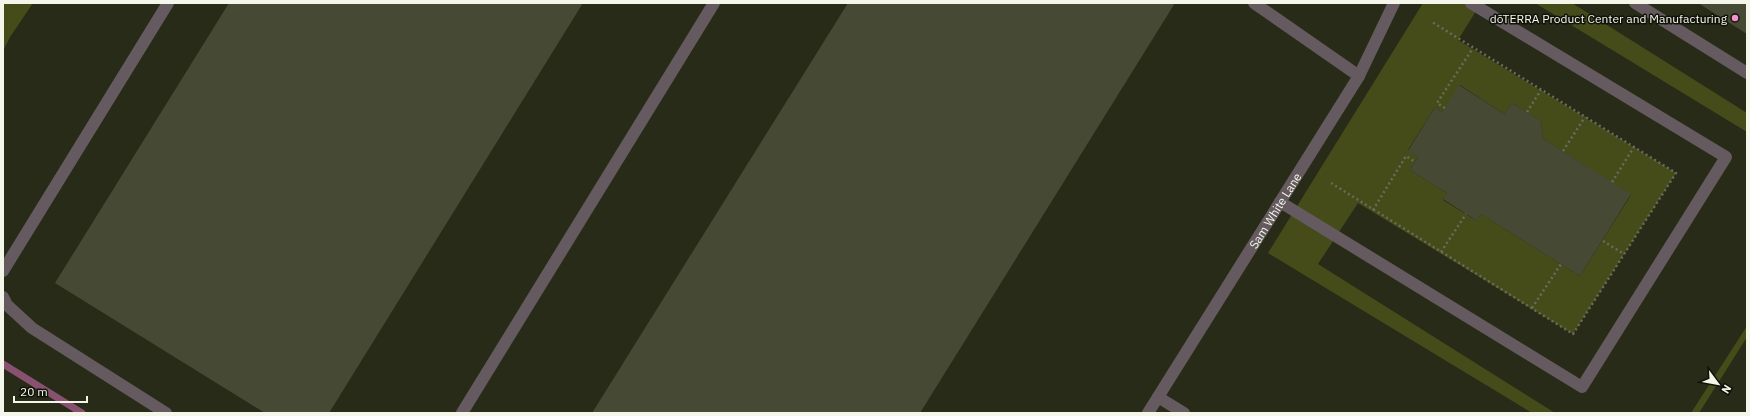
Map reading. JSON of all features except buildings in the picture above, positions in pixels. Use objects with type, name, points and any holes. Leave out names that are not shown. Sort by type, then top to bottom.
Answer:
[{"type":"street","points":[[3,271],[168,3]]},
{"type":"street","points":[[462,413],[714,3]]},
{"type":"street","points":[[1254,3],[1359,76]]},
{"type":"street","name":"Sam White Lane","points":[[1148,413],[1359,76],[1394,3]]},
{"type":"street","points":[[1280,202],[1582,386],[1726,157],[1470,3]]},
{"type":"street","points":[[1635,3],[1747,73]]},
{"type":"street","points":[[3,297],[8,305],[32,328],[166,413]]},
{"type":"street","points":[[1158,397],[1184,413]]},
{"type":"path","points":[[1331,183],[1573,334],[1676,173],[1432,22]]},
{"type":"path","points":[[1445,108],[1437,103],[1473,48]]},
{"type":"path","points":[[1527,112],[1541,90]]},
{"type":"path","points":[[1563,151],[1585,117]]},
{"type":"path","points":[[1612,182],[1634,147]]},
{"type":"path","points":[[1373,210],[1406,156],[1415,162]]},
{"type":"path","points":[[1441,252],[1466,214]]},
{"type":"path","points":[[1603,240],[1624,254]]},
{"type":"path","points":[[1532,308],[1560,264]]},
{"type":"green space","points":[[3,3],[33,3],[10,37],[3,51]]},
{"type":"green space","points":[[1423,3],[1481,3],[1458,40],[1676,173],[1573,334],[1358,203],[1318,264],[1555,413],[1532,413],[1268,253]],"holes":[[[1460,85],[1504,114],[1512,103],[1541,121],[1543,139],[1631,195],[1580,276],[1481,214],[1477,221],[1443,200],[1447,193],[1410,170],[1418,157],[1408,150],[1435,107],[1442,112]]]},
{"type":"green space","points":[[1535,3],[1572,3],[1747,113],[1747,132]]},
{"type":"green space","points":[[1747,326],[1747,337],[1699,413],[1691,413]]},
{"type":"waterway","points":[[3,364],[82,413]]},
{"type":"place","name":"dōTERRA Product Center and Manufacturing","points":[[1735,18]]}]
